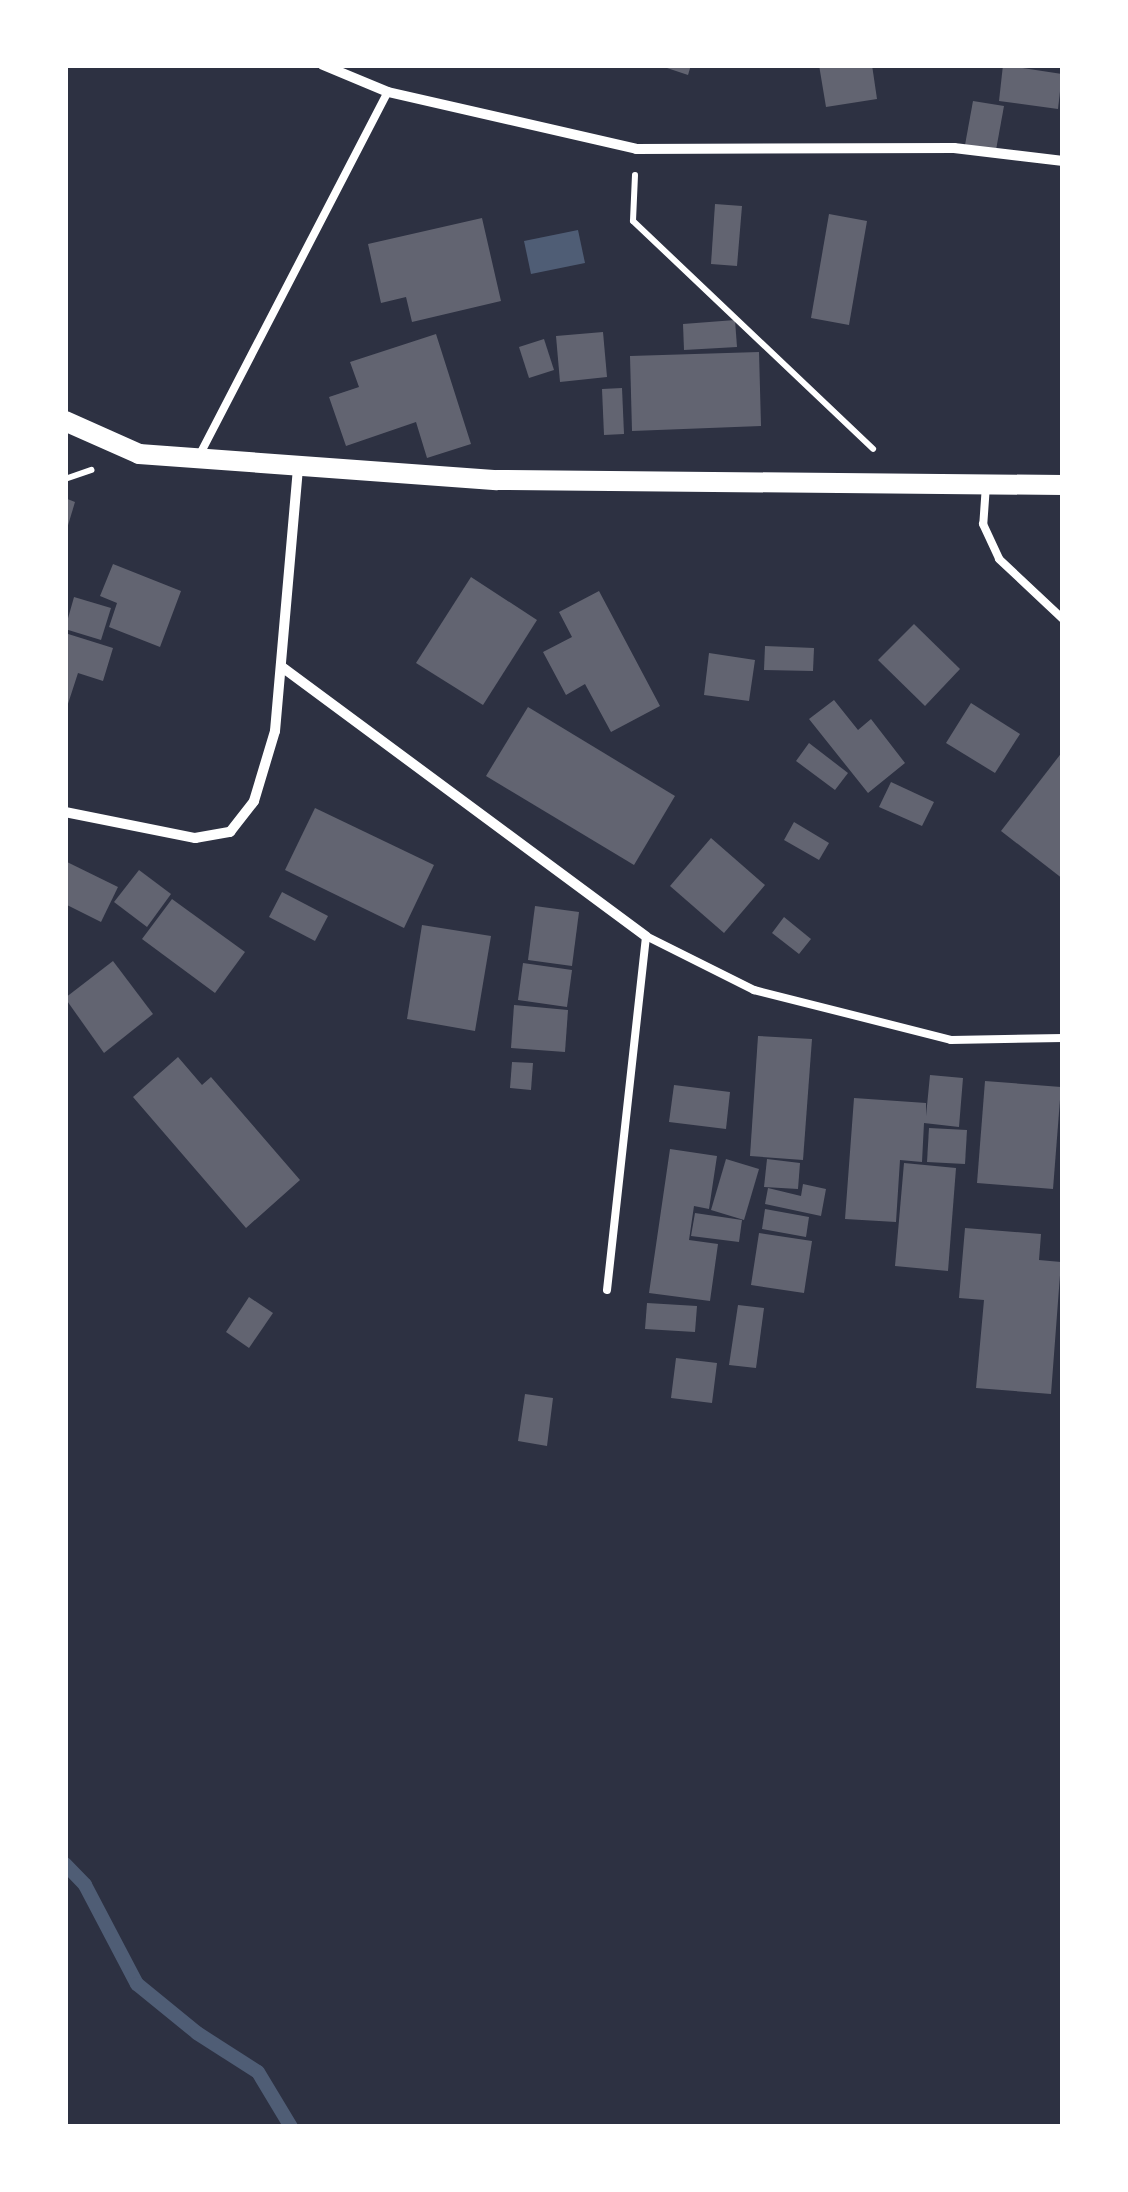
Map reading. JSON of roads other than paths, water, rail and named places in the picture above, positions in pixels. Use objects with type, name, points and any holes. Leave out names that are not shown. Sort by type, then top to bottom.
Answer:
[{"type":"main road","points":[[65,421],[139,454],[497,480],[1063,485]]},
{"type":"street","points":[[323,65],[388,92],[636,149],[954,148],[1063,161]]},
{"type":"street","points":[[65,812],[195,838],[230,832],[254,801],[274,731],[298,467]]},
{"type":"street","points":[[282,667],[646,936]]},
{"type":"lane","points":[[199,456],[388,92]]},
{"type":"lane","points":[[986,484],[983,524],[1000,559],[1063,619]]},
{"type":"lane","points":[[607,1290],[646,936],[754,990],[951,1040],[1063,1038]]},
{"type":"water","points":[[578,230],[585,263],[531,274],[524,241]]},
{"type":"waterway","points":[[65,1864],[85,1885],[137,1984],[197,2033],[258,2072],[291,2127]]}]
